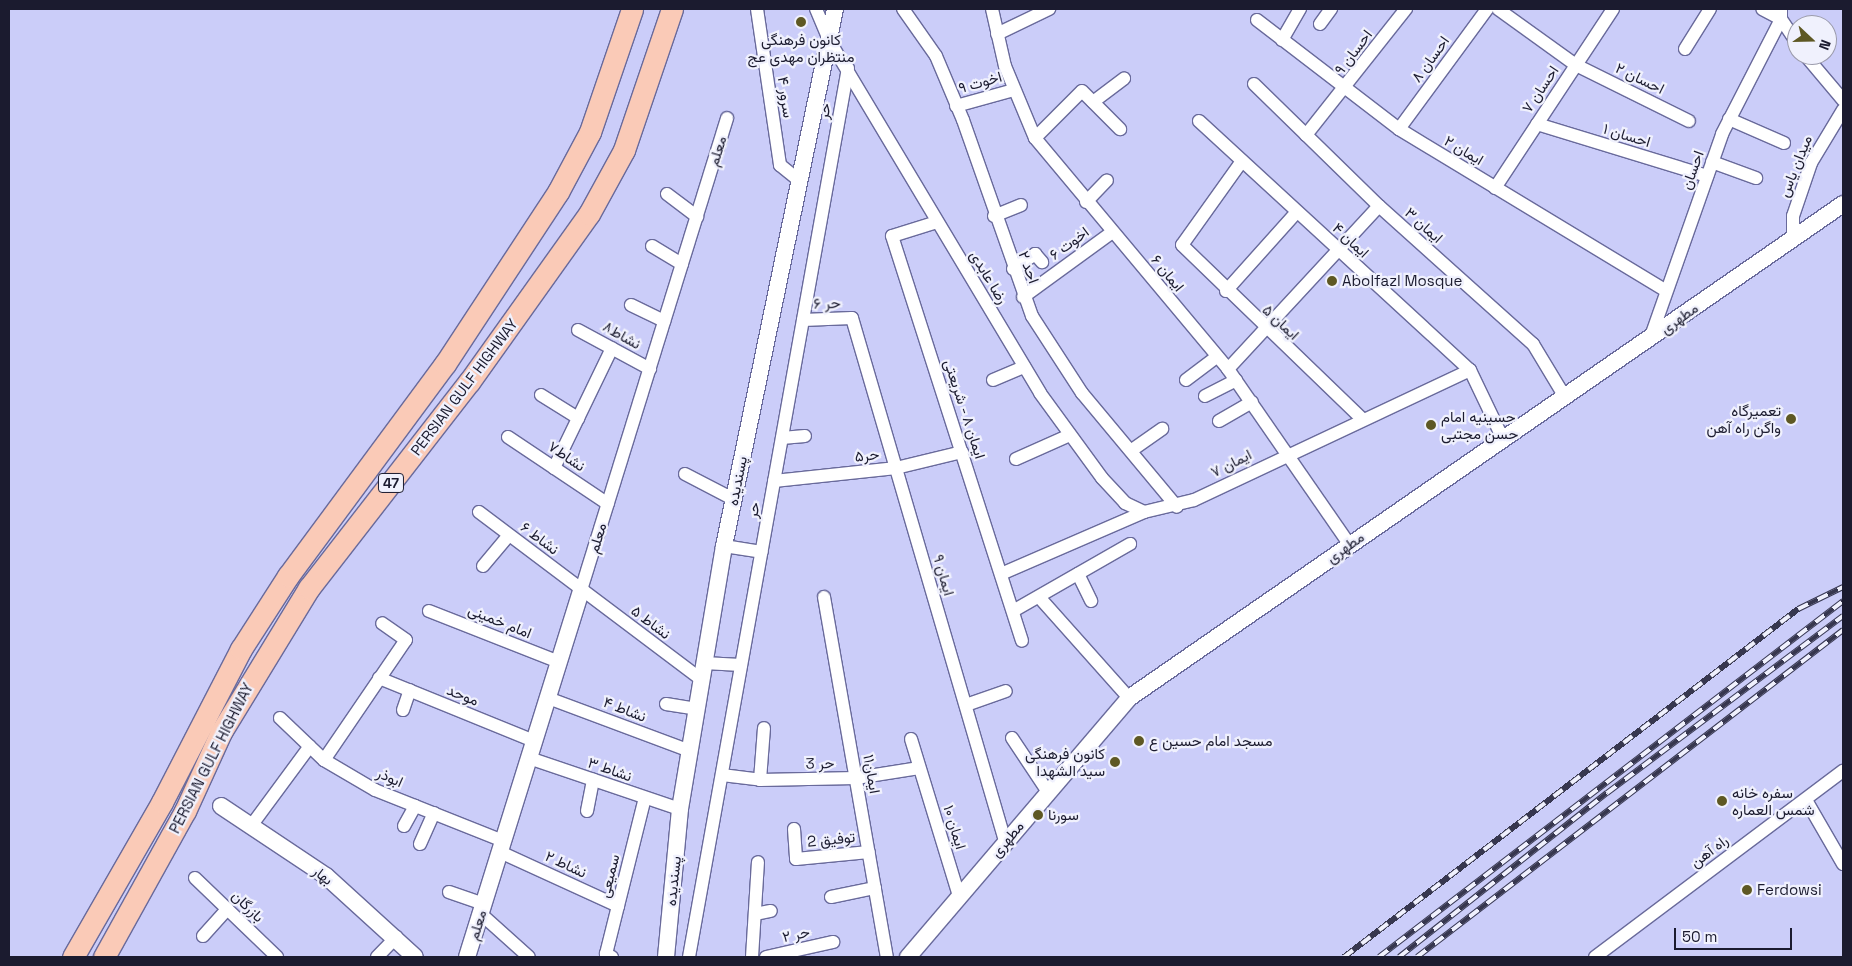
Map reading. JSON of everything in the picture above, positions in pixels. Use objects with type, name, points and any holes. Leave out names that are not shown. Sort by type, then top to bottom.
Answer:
[{"type":"highway","name":"PERSIAN GULF HIGHWAY","points":[[73,957],[162,802],[241,649],[288,576],[445,364],[558,192],[594,123],[632,9]]},
{"type":"highway","name":"PERSIAN GULF HIGHWAY","points":[[104,957],[185,810],[221,732],[309,588],[469,382],[589,214],[624,150],[672,9]]},
{"type":"street","name":"سرور ۴","points":[[757,9],[780,165],[800,181]]},
{"type":"street","name":"رضا عابدی","points":[[816,9],[829,40],[848,68],[1024,368],[1070,434],[1125,503],[1144,512]]},
{"type":"street","name":"پسندیده","points":[[666,957],[680,809],[724,546],[835,9]]},
{"type":"street","name":"احد ۲","points":[[903,9],[936,56],[956,106],[1023,297],[1082,393],[1132,450],[1177,507]]},
{"type":"street","name":"ایمان ۶","points":[[992,9],[997,34],[1014,90],[1035,138],[1111,233],[1232,375],[1288,452],[1349,544]]},
{"type":"street","points":[[997,34],[1049,9]]},
{"type":"street","points":[[1282,40],[1300,9]]},
{"type":"street","points":[[1320,24],[1331,9]]},
{"type":"street","name":"احسان ۹","points":[[1306,135],[1344,90],[1406,9]]},
{"type":"street","name":"احسان ۸","points":[[1399,129],[1487,9]]},
{"type":"street","name":"احسان ۲","points":[[1498,9],[1576,65],[1689,121]]},
{"type":"street","name":"احسان ۷","points":[[1495,188],[1613,9]]},
{"type":"street","points":[[1685,49],[1710,9]]},
{"type":"street","points":[[1762,9],[1781,14]]},
{"type":"street","name":"احسان","points":[[1650,338],[1729,119],[1781,14]]},
{"type":"street","name":"ایمان ۲","points":[[1257,20],[1344,90],[1399,129],[1666,291]]},
{"type":"street","points":[[1814,65],[1841,97]]},
{"type":"street","name":"حر","points":[[690,957],[848,68]]},
{"type":"street","points":[[1092,102],[1124,79]]},
{"type":"street","points":[[1841,97],[1843,82]]},
{"type":"street","name":"ایمان ۳","points":[[1254,84],[1379,206],[1533,344],[1565,397]]},
{"type":"street","name":"اخوت ۹","points":[[956,106],[1014,90]]},
{"type":"street","points":[[1035,138],[1082,91],[1120,129]]},
{"type":"street","name":"میدان یاس","points":[[1793,238],[1792,216],[1811,162],[1843,110]]},
{"type":"street","name":"معلم","points":[[467,957],[727,118]]},
{"type":"street","points":[[1729,119],[1784,143]]},
{"type":"street","name":"ایمان ۴","points":[[1199,121],[1470,370],[1503,439]]},
{"type":"street","name":"احسان ۱","points":[[1536,124],[1707,176]]},
{"type":"street","name":"ایمان ۵","points":[[1242,161],[1182,245],[1226,291],[1362,419]]},
{"type":"street","points":[[1712,162],[1756,178]]},
{"type":"street","points":[[1086,202],[1107,180]]},
{"type":"street","points":[[667,194],[697,217]]},
{"type":"street","name":"مطهری","points":[[908,957],[1005,841],[1129,698],[1843,204]]},
{"type":"street","points":[[994,216],[1021,205]]},
{"type":"street","points":[[1205,396],[1232,375],[1266,329],[1379,206]]},
{"type":"street","points":[[1226,291],[1297,212]]},
{"type":"street","name":"ایمان ۸ - شریعتی","points":[[937,222],[892,236],[1022,641]]},
{"type":"street","name":"اخوت ۶","points":[[1023,297],[1111,233]]},
{"type":"street","points":[[652,246],[682,264]]},
{"type":"street","points":[[1013,269],[1035,254],[1042,262]]},
{"type":"street","points":[[631,305],[664,321]]},
{"type":"street","name":"حر ۶","points":[[803,320],[852,318]]},
{"type":"street","name":"ایمان ۹","points":[[852,318],[1005,841]]},
{"type":"street","name":"نشاط۸","points":[[578,330],[650,369]]},
{"type":"street","points":[[554,468],[612,348]]},
{"type":"street","points":[[1186,380],[1217,357]]},
{"type":"street","points":[[993,380],[1024,368]]},
{"type":"street","name":"ایمان ۷","points":[[1002,574],[1144,512],[1177,507],[1288,452],[1470,370]]},
{"type":"street","points":[[542,395],[578,418]]},
{"type":"street","points":[[1219,421],[1252,402]]},
{"type":"street","points":[[1132,450],[1162,429]]},
{"type":"street","points":[[1016,459],[1070,434]]},
{"type":"street","points":[[782,438],[805,436]]},
{"type":"street","name":"نشاط۷","points":[[508,437],[608,504]]},
{"type":"street","name":"حر۵","points":[[774,481],[896,468],[962,452]]},
{"type":"street","points":[[685,474],[733,500]]},
{"type":"street","name":"نشاط ۶","points":[[479,512],[581,590]]},
{"type":"street","points":[[483,566],[509,535]]},
{"type":"street","points":[[1013,611],[1130,544]]},
{"type":"street","points":[[724,546],[762,552]]},
{"type":"street","points":[[1078,574],[1091,601]]},
{"type":"street","name":"نشاط ۵","points":[[581,590],[701,679]]},
{"type":"street","name":"ایمان۱۱","points":[[824,597],[887,957]]},
{"type":"street","points":[[1039,597],[1129,698]]},
{"type":"street","name":"امام خمینی","points":[[429,611],[559,662]]},
{"type":"street","points":[[324,760],[406,640],[382,623]]},
{"type":"street","points":[[704,663],[742,665]]},
{"type":"street","name":"موحد","points":[[380,678],[534,741]]},
{"type":"street","points":[[403,710],[410,690]]},
{"type":"street","points":[[966,705],[1006,690]]},
{"type":"street","name":"نشاط ۴","points":[[548,698],[690,751]]},
{"type":"street","points":[[666,704],[697,709]]},
{"type":"street","name":"ابوذر","points":[[280,718],[324,760],[375,790],[434,814],[502,847]]},
{"type":"street","points":[[760,780],[764,728]]},
{"type":"street","points":[[1012,738],[1048,792]]},
{"type":"street","name":"ایمان ۱۰","points":[[912,739],[919,768],[959,896]]},
{"type":"street","points":[[251,826],[310,746]]},
{"type":"street","name":"نشاط ۳","points":[[529,758],[680,809]]},
{"type":"street","name":"حر 3","points":[[722,775],[760,780],[856,778],[919,768]]},
{"type":"street","name":"راه آهن","points":[[1595,957],[1843,772]]},
{"type":"street","points":[[587,810],[593,780]]},
{"type":"street","name":"سمیعی","points":[[612,957],[606,954],[645,798]]},
{"type":"street","points":[[1806,800],[1843,864]]},
{"type":"street","name":"بهار","points":[[221,806],[326,876],[396,937],[415,957]]},
{"type":"street","points":[[404,826],[415,806]]},
{"type":"street","points":[[420,844],[434,814]]},
{"type":"street","name":"توفیق 2","points":[[794,829],[796,859],[869,852]]},
{"type":"street","name":"نشاط ۲","points":[[502,847],[618,906]]},
{"type":"street","points":[[752,957],[758,862]]},
{"type":"street","name":"بازرگان","points":[[195,878],[277,957]]},
{"type":"street","points":[[831,897],[875,888]]},
{"type":"street","points":[[449,892],[482,909],[529,957]]},
{"type":"street","points":[[203,936],[227,909]]},
{"type":"street","points":[[755,914],[770,911]]},
{"type":"street","points":[[377,957],[396,937]]},
{"type":"street","name":"حر ۲","points":[[766,957],[833,942]]},
{"type":"railway","points":[[1344,957],[1798,609],[1843,587]]},
{"type":"railway","points":[[1379,957],[1843,601]]},
{"type":"railway","points":[[1399,957],[1607,793],[1843,616]]},
{"type":"railway","points":[[1417,957],[1843,630]]},
{"type":"place","name":"کانون فرهنگی منتظران مهدی عج","points":[[801,22]]},
{"type":"place","name":"Abolfazl Mosque","points":[[1332,281]]},
{"type":"place","name":"تعمیرگاه واگن راه آهن","points":[[1791,419]]},
{"type":"place","name":"حسینیه امام حسن مجتبی","points":[[1431,425]]},
{"type":"place","name":"مسجد امام حسین ع","points":[[1139,741]]},
{"type":"place","name":"کانون فرهنگی سید الشهدا","points":[[1115,762]]},
{"type":"place","name":"سفره خانه شمس العماره","points":[[1722,801]]},
{"type":"place","name":"سورنا","points":[[1038,815]]},
{"type":"place","name":"Ferdowsi","points":[[1747,890]]}]
